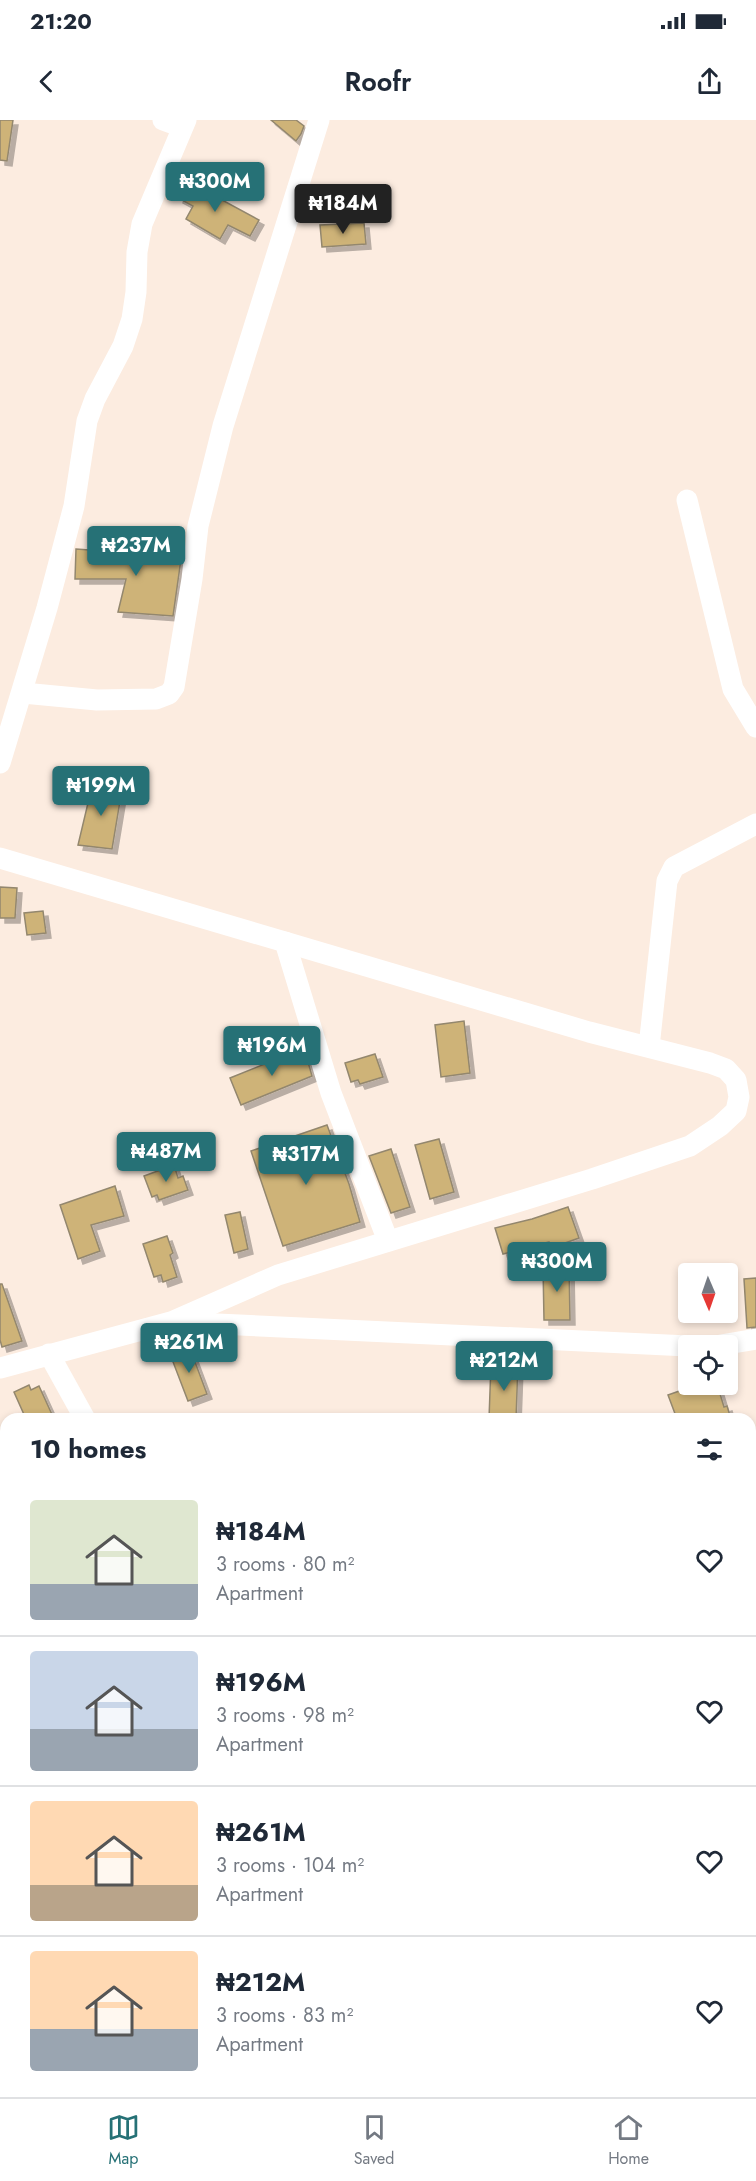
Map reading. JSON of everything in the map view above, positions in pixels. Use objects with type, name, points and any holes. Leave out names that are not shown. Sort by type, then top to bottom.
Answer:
[{"type":"street","points":[[23,693],[97,700],[156,699],[169,694],[174,687],[192,579],[198,526],[223,426],[320,120]]},
{"type":"street","points":[[0,763],[23,693],[74,506],[87,421],[104,380],[123,346],[132,319],[136,292],[137,252],[142,224],[177,122]]},
{"type":"street","points":[[687,500],[733,689],[756,727]]},
{"type":"street","points":[[649,1047],[667,881],[674,867],[756,824]]},
{"type":"street","points":[[0,858],[589,1032],[710,1063],[726,1069],[736,1080],[739,1097],[736,1111],[720,1126],[690,1146],[592,1179],[278,1275],[171,1322],[0,1368]]},
{"type":"street","points":[[285,942],[331,1093],[388,1241]]},
{"type":"street","points":[[171,1322],[678,1346]]},
{"type":"street","points":[[738,1342],[756,1339]]},
{"type":"street","points":[[50,1354],[82,1413]]},
{"type":"building","points":[[0,120],[13,120],[7,161],[0,160]]},
{"type":"building","points":[[271,120],[296,120],[304,126],[296,141]]},
{"type":"building","points":[[187,181],[259,220],[250,236],[228,225],[220,239],[186,219],[193,206],[178,198]]},
{"type":"building","points":[[364,223],[366,244],[322,247],[320,225]]},
{"type":"building","points":[[76,549],[129,553],[129,549],[182,552],[173,616],[118,612],[126,579],[75,579]]},
{"type":"building","points":[[93,782],[122,789],[112,849],[78,845]]},
{"type":"building","points":[[0,887],[17,888],[15,918],[0,918]]},
{"type":"building","points":[[43,911],[46,933],[27,935],[24,913]]},
{"type":"building","points":[[464,1021],[470,1073],[441,1077],[435,1025]]},
{"type":"building","points":[[304,1048],[312,1076],[241,1105],[230,1078]]},
{"type":"building","points":[[375,1054],[383,1077],[360,1084],[358,1080],[351,1082],[345,1063]]},
{"type":"building","points":[[327,1125],[349,1184],[360,1222],[283,1246],[251,1151]]},
{"type":"building","points":[[439,1139],[454,1192],[430,1199],[415,1145]]},
{"type":"building","points":[[391,1149],[410,1207],[391,1213],[369,1156]]},
{"type":"building","points":[[174,1165],[178,1178],[183,1176],[188,1190],[159,1200],[157,1195],[152,1197],[144,1176]]},
{"type":"building","points":[[115,1186],[124,1216],[91,1225],[100,1251],[78,1259],[60,1205]]},
{"type":"building","points":[[568,1207],[579,1238],[551,1248],[549,1242],[503,1254],[495,1228]]},
{"type":"building","points":[[240,1212],[248,1249],[234,1253],[225,1215]]},
{"type":"building","points":[[167,1236],[173,1253],[170,1255],[177,1277],[163,1282],[161,1275],[154,1277],[143,1244]]},
{"type":"building","points":[[569,1266],[570,1320],[544,1320],[543,1267]]},
{"type":"building","points":[[756,1278],[756,1327],[747,1328],[744,1279]]},
{"type":"building","points":[[0,1284],[2,1284],[22,1341],[2,1347],[0,1340]]},
{"type":"building","points":[[189,1346],[207,1394],[188,1401],[170,1354]]},
{"type":"building","points":[[491,1364],[518,1364],[516,1413],[489,1413]]},
{"type":"building","points":[[29,1385],[31,1390],[39,1386],[51,1413],[23,1413],[14,1392]]},
{"type":"building","points":[[678,1391],[678,1395],[720,1395],[724,1407],[727,1406],[729,1413],[675,1413],[668,1395]]}]
